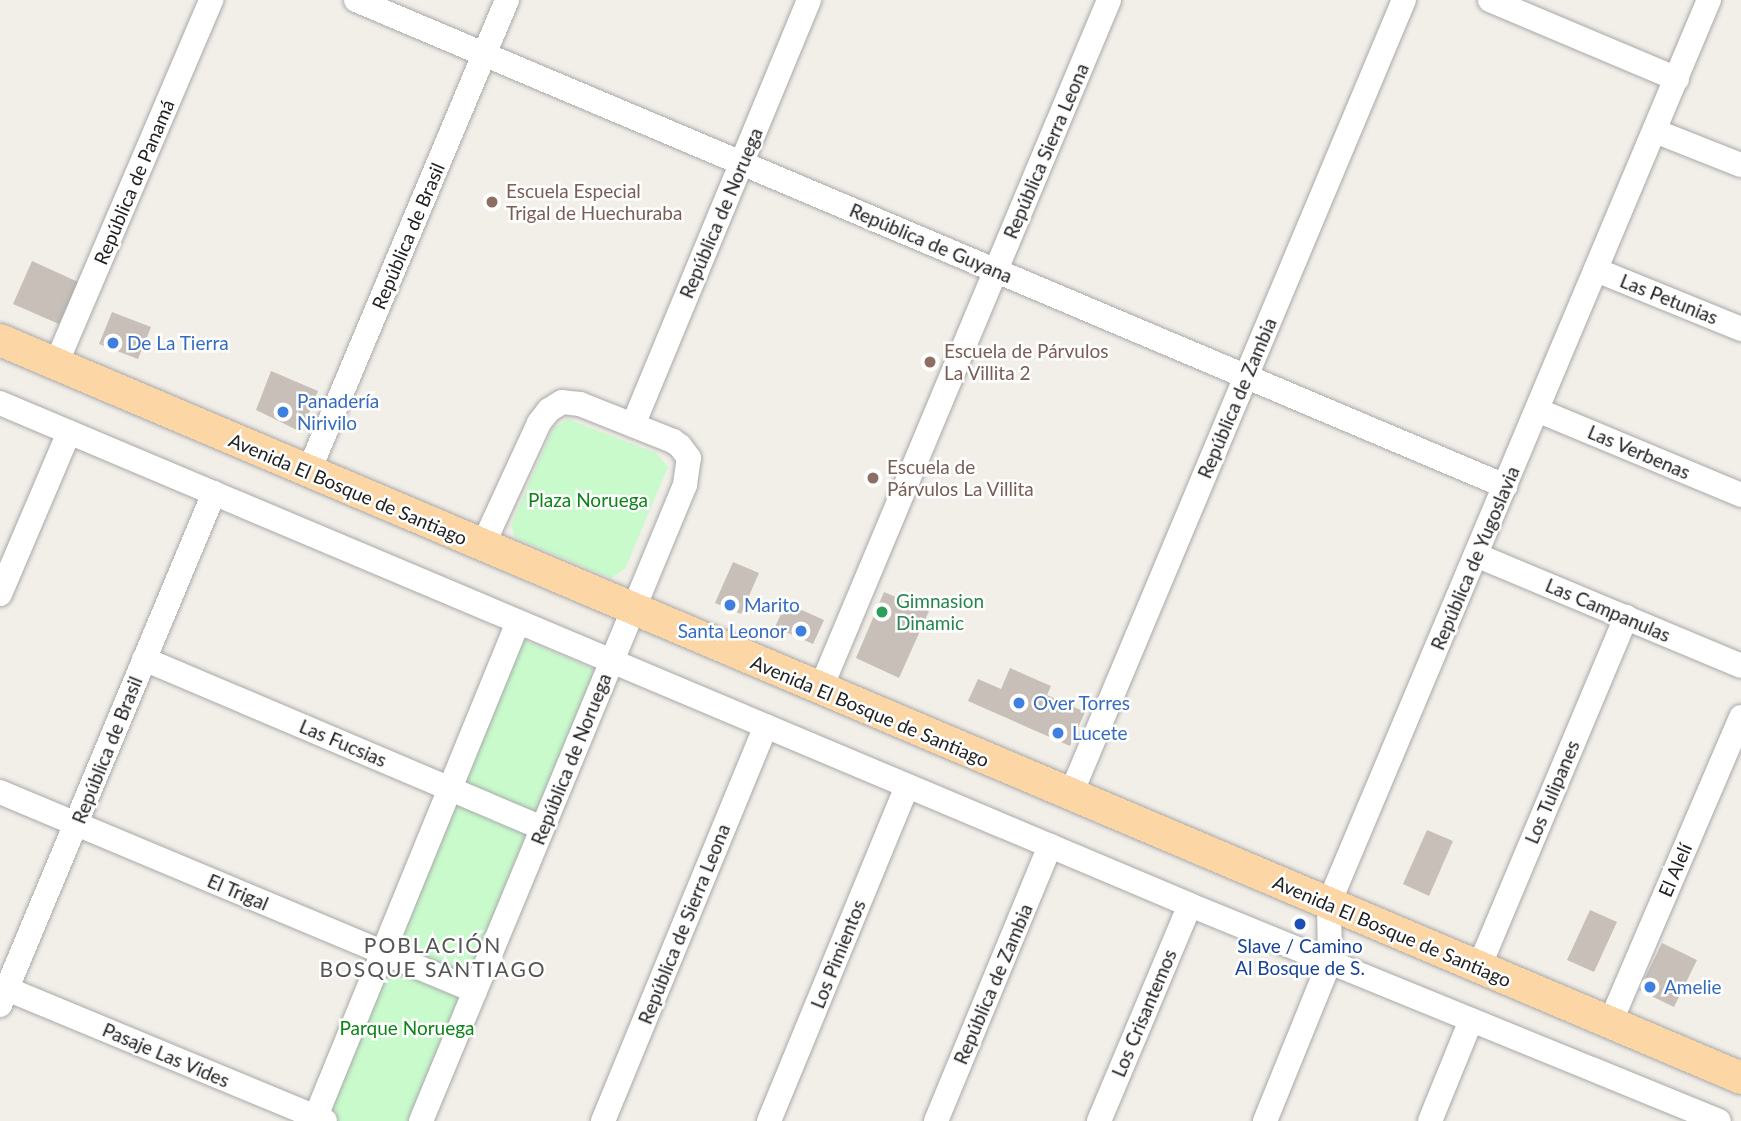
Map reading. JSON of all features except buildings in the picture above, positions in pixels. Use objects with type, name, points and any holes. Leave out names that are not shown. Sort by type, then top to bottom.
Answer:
[{"type":"main road","name":"Avenida El Bosque de Santiago","points":[[0,340],[482,547],[1741,1078]]},
{"type":"street","name":"República de Panamá","points":[[56,364],[211,0]]},
{"type":"street","name":"República de Guyana","points":[[356,0],[1505,486]]},
{"type":"street","name":"República de Brasil","points":[[308,472],[507,0]]},
{"type":"street","name":"República de Noruega","points":[[633,425],[809,0]]},
{"type":"street","name":"República Sierra Leona","points":[[820,690],[1109,0]]},
{"type":"street","name":"República de Zambia","points":[[1070,796],[1404,0]]},
{"type":"street","points":[[1490,0],[1677,79]]},
{"type":"street","name":"República de Yugoslavia","points":[[1265,1121],[1330,961],[1329,904],[1709,0]]},
{"type":"street","points":[[1655,131],[1741,165]]},
{"type":"street","name":"Las Petunias","points":[[1596,270],[1741,329]]},
{"type":"street","name":"República de Noruega","points":[[421,1121],[685,485],[690,466],[680,446],[571,401],[562,402],[549,410],[539,423],[482,547]]},
{"type":"street","points":[[0,403],[1190,905],[1719,1121]]},
{"type":"street","name":"Las Verbenas","points":[[1537,410],[1741,495]]},
{"type":"street","points":[[0,594],[69,432]]},
{"type":"street","name":"República de Brasil","points":[[4,997],[214,494]]},
{"type":"street","name":"Las Campanulas","points":[[1476,555],[1741,666]]},
{"type":"street","name":"Los Tulipanes","points":[[1479,967],[1626,617]]},
{"type":"street","points":[[318,1120],[383,952],[518,622]]},
{"type":"street","name":"Las Fucsias","points":[[144,659],[542,828]]},
{"type":"street","name":"El Alelí","points":[[1610,1023],[1741,717]]},
{"type":"street","name":"República de Sierra Leona","points":[[603,1121],[766,726]]},
{"type":"street","name":"Los Pimientos","points":[[769,1121],[907,786]]},
{"type":"street","name":"El Trigal","points":[[0,792],[475,991]]},
{"type":"street","name":"República de Zambia","points":[[936,1121],[1050,846]]},
{"type":"street","name":"Los Crisantemos","points":[[1099,1121],[1190,905]]},
{"type":"street","name":"Pasaje Las Vides","points":[[4,997],[318,1120]]},
{"type":"street","points":[[1430,1121],[1471,1020]]},
{"type":"green space","name":"Plaza Noruega","points":[[568,419],[656,453],[668,467],[625,569],[611,578],[515,538],[511,525],[553,428]]},
{"type":"green space","name":"Parque Noruega","points":[[520,638],[598,671],[414,1121],[322,1121]]},
{"type":"place","name":"Escuela Especial Trigal de Huechuraba","points":[[492,202]]},
{"type":"place","name":"De La Tierra","points":[[113,343]]},
{"type":"place","name":"Escuela de Párvulos La Villita 2","points":[[930,362]]},
{"type":"place","name":"Panadería Nirivilo","points":[[283,412]]},
{"type":"place","name":"Escuela de Párvulos La Villita","points":[[873,478]]},
{"type":"place","name":"Marito","points":[[730,605]]},
{"type":"place","name":"Gimnasion Dinamic","points":[[882,612]]},
{"type":"place","name":"Santa Leonor","points":[[801,631]]},
{"type":"place","name":"Over Torres","points":[[1019,703]]},
{"type":"place","name":"Lucete","points":[[1058,733]]},
{"type":"place","name":"Slave / Camino Al Bosque de S.","points":[[1300,924]]},
{"type":"place","name":"Amelie","points":[[1650,987]]},
{"type":"district","name":"POBLACIÓN BOSQUE SANTIAGO","points":[[433,957]]}]
